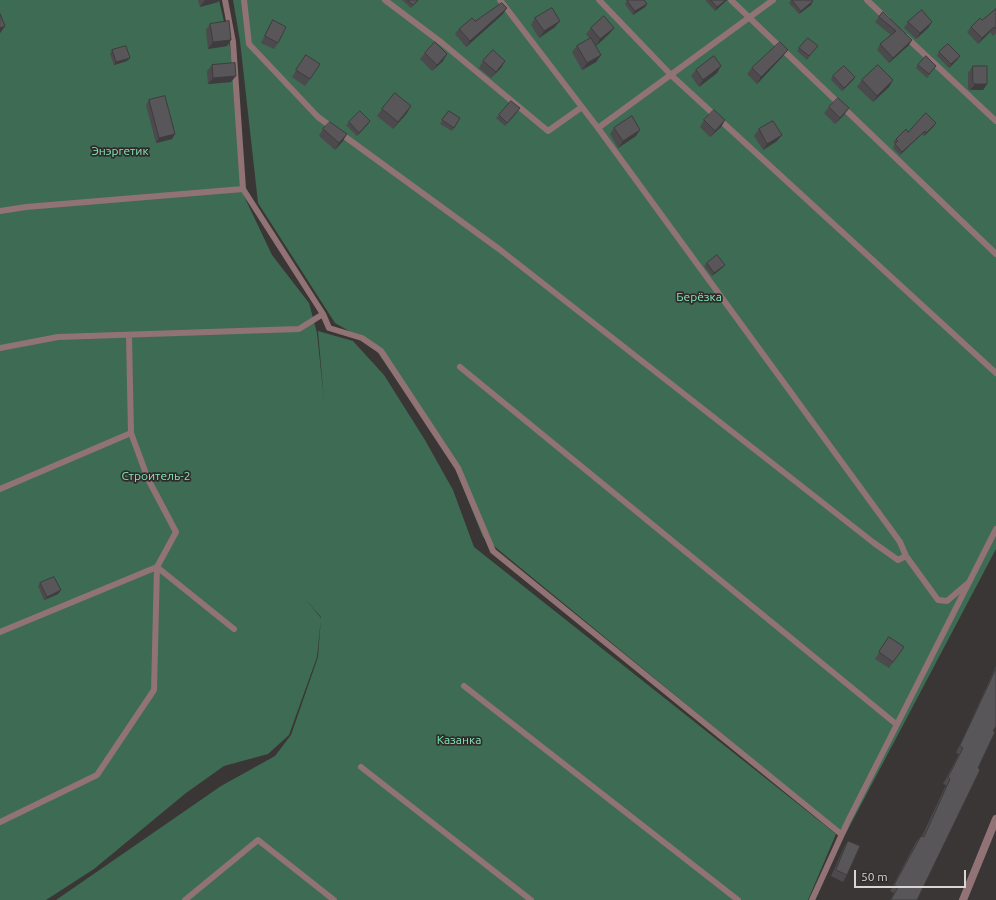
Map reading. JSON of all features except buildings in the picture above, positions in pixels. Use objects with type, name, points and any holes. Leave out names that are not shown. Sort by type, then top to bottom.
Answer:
[{"type":"street","points":[[963,900],[996,819]]},
{"type":"lane","points":[[226,0],[233,42],[243,189],[323,314],[329,328],[362,338],[381,351],[458,468],[493,551],[841,834]]},
{"type":"lane","points":[[244,0],[249,44],[318,117],[499,249],[880,547],[898,560],[906,556]]},
{"type":"lane","points":[[385,0],[442,43],[548,131],[582,107]]},
{"type":"lane","points":[[500,0],[598,128],[900,542],[906,556],[938,600],[947,601],[967,584]]},
{"type":"lane","points":[[599,0],[672,76],[996,373]]},
{"type":"lane","points":[[731,0],[996,254]]},
{"type":"lane","points":[[598,128],[672,76],[773,0]]},
{"type":"lane","points":[[867,0],[895,26]]},
{"type":"lane","points":[[900,32],[996,121]]},
{"type":"lane","points":[[0,211],[26,207],[243,189]]},
{"type":"lane","points":[[0,348],[58,337],[129,336],[299,328],[323,314]]},
{"type":"lane","points":[[0,822],[97,775],[154,690],[157,567],[176,532],[148,479],[131,434],[129,336]]},
{"type":"lane","points":[[460,367],[896,724]]},
{"type":"lane","points":[[0,489],[131,434]]},
{"type":"lane","points":[[812,900],[841,834],[996,529]]},
{"type":"lane","points":[[157,567],[234,629]]},
{"type":"lane","points":[[0,632],[157,567]]},
{"type":"lane","points":[[464,686],[738,900]]},
{"type":"lane","points":[[361,768],[530,900]]},
{"type":"lane","points":[[185,900],[258,840],[334,900]]},
{"type":"green space","points":[[0,0],[219,0],[230,47],[244,196],[272,255],[309,303],[317,333],[324,400],[318,331],[353,341],[384,375],[425,440],[453,490],[474,547],[836,834],[808,900],[56,900],[221,786],[275,756],[291,735],[318,657],[321,621],[317,657],[289,735],[268,754],[224,766],[186,793],[94,869],[46,900],[0,900]]},
{"type":"green space","name":"Берёзка","points":[[233,0],[996,0],[996,549],[845,835],[483,537],[453,463],[372,344],[335,323],[258,203],[240,41]]},
{"type":"park label","name":"Энэргетик","points":[[120,151]]},
{"type":"park label","name":"Строитель-2","points":[[156,476]]},
{"type":"park label","name":"Казанка","points":[[459,740]]}]
